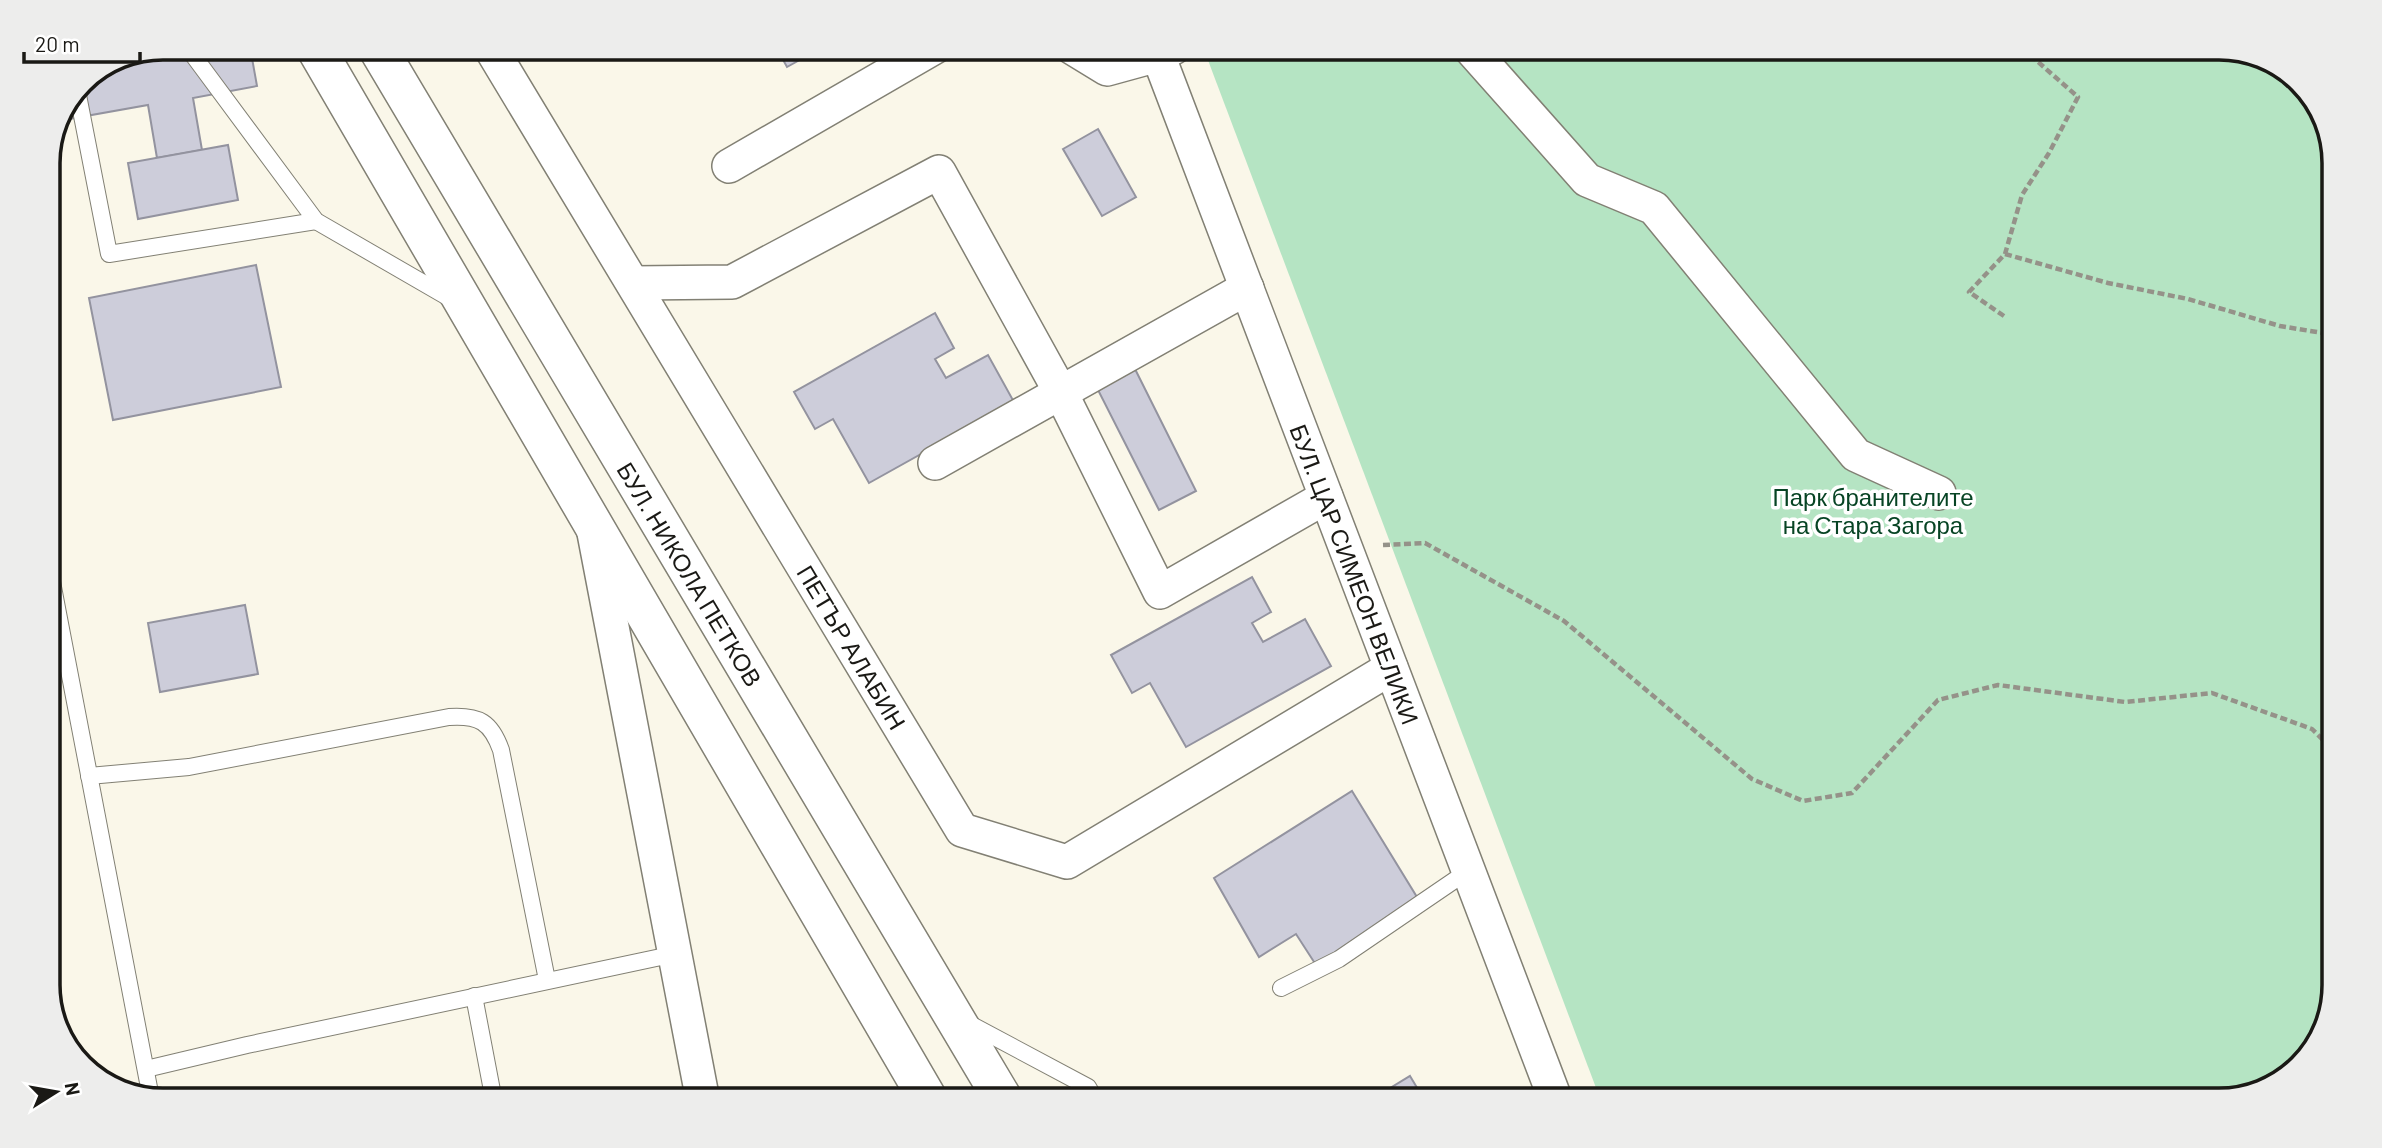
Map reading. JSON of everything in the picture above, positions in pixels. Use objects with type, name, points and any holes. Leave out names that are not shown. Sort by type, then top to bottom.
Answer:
[{"type":"main road","points":[[323,60],[921,1088]]},
{"type":"main road","name":"БУЛ. НИКОЛА ПЕТКОВ","points":[[385,60],[996,1088]]},
{"type":"street","name":"ПЕТЪР АЛАБИН","points":[[498,60],[962,830],[1067,862],[1391,668]]},
{"type":"street","points":[[729,166],[912,60]]},
{"type":"street","points":[[1093,60],[1107,69],[1134,60]]},
{"type":"street","name":"БУЛ. ЦАР СИМЕОН ВЕЛИКИ","points":[[1167,60],[1247,288],[1551,1088]]},
{"type":"street","points":[[1481,60],[1587,180],[1654,208],[1856,455],[1939,493]]},
{"type":"street","points":[[633,283],[732,282],[939,172],[1060,393],[1160,592],[1326,497]]},
{"type":"street","points":[[935,463],[1247,288]]},
{"type":"street","points":[[591,521],[701,1088]]},
{"type":"lane","points":[[197,60],[316,220],[468,309]]},
{"type":"lane","points":[[79,102],[109,254],[316,220]]},
{"type":"lane","points":[[60,628],[149,1087]]},
{"type":"lane","points":[[89,776],[189,767],[449,717],[476,718],[488,725],[496,736],[500,750],[547,980]]},
{"type":"lane","points":[[1281,988],[1339,959],[1468,871]]},
{"type":"lane","points":[[146,1069],[675,954]]},
{"type":"lane","points":[[474,996],[492,1088]]},
{"type":"lane","points":[[952,1014],[1088,1088]]},
{"type":"path","points":[[2004,316],[1969,292],[2005,254],[2022,195],[2049,153],[2078,97],[2036,60]]},
{"type":"path","points":[[2005,254],[2108,283],[2188,299],[2280,326],[2322,333]]},
{"type":"path","points":[[1345,546],[1425,543],[1564,621],[1752,779],[1802,801],[1852,793],[1938,700],[1998,685],[2125,702],[2212,693],[2312,729],[2322,739]]},
{"type":"green space","name":"Парк бранителите на Стара Загора","points":[[1208,60],[2220,60],[2240,61],[2271,73],[2292,90],[2309,111],[2321,142],[2322,156],[2322,986],[2321,1006],[2309,1037],[2277,1071],[2259,1081],[2233,1088],[1596,1088]]},
{"type":"building","points":[[252,60],[257,86],[193,98],[202,150],[157,158],[148,105],[69,119],[81,100],[95,85],[123,67],[142,61]]},
{"type":"building","points":[[783,60],[800,60],[787,67]]},
{"type":"building","points":[[1098,129],[1136,197],[1102,216],[1063,149]]},
{"type":"building","points":[[228,145],[238,200],[138,219],[128,163]]},
{"type":"building","points":[[256,265],[281,387],[113,420],[89,298]]},
{"type":"building","points":[[935,313],[954,348],[935,359],[946,378],[988,355],[1014,402],[869,483],[833,419],[815,429],[794,392]]},
{"type":"building","points":[[1135,369],[1196,491],[1159,510],[1097,388]]},
{"type":"building","points":[[1252,577],[1271,612],[1252,623],[1263,642],[1305,619],[1331,666],[1186,747],[1150,683],[1132,693],[1111,655]]},
{"type":"building","points":[[245,605],[258,674],[160,692],[148,623]]},
{"type":"building","points":[[1352,791],[1420,902],[1316,965],[1296,934],[1259,957],[1214,878]]},
{"type":"building","points":[[1410,1076],[1417,1088],[1390,1088]]}]
